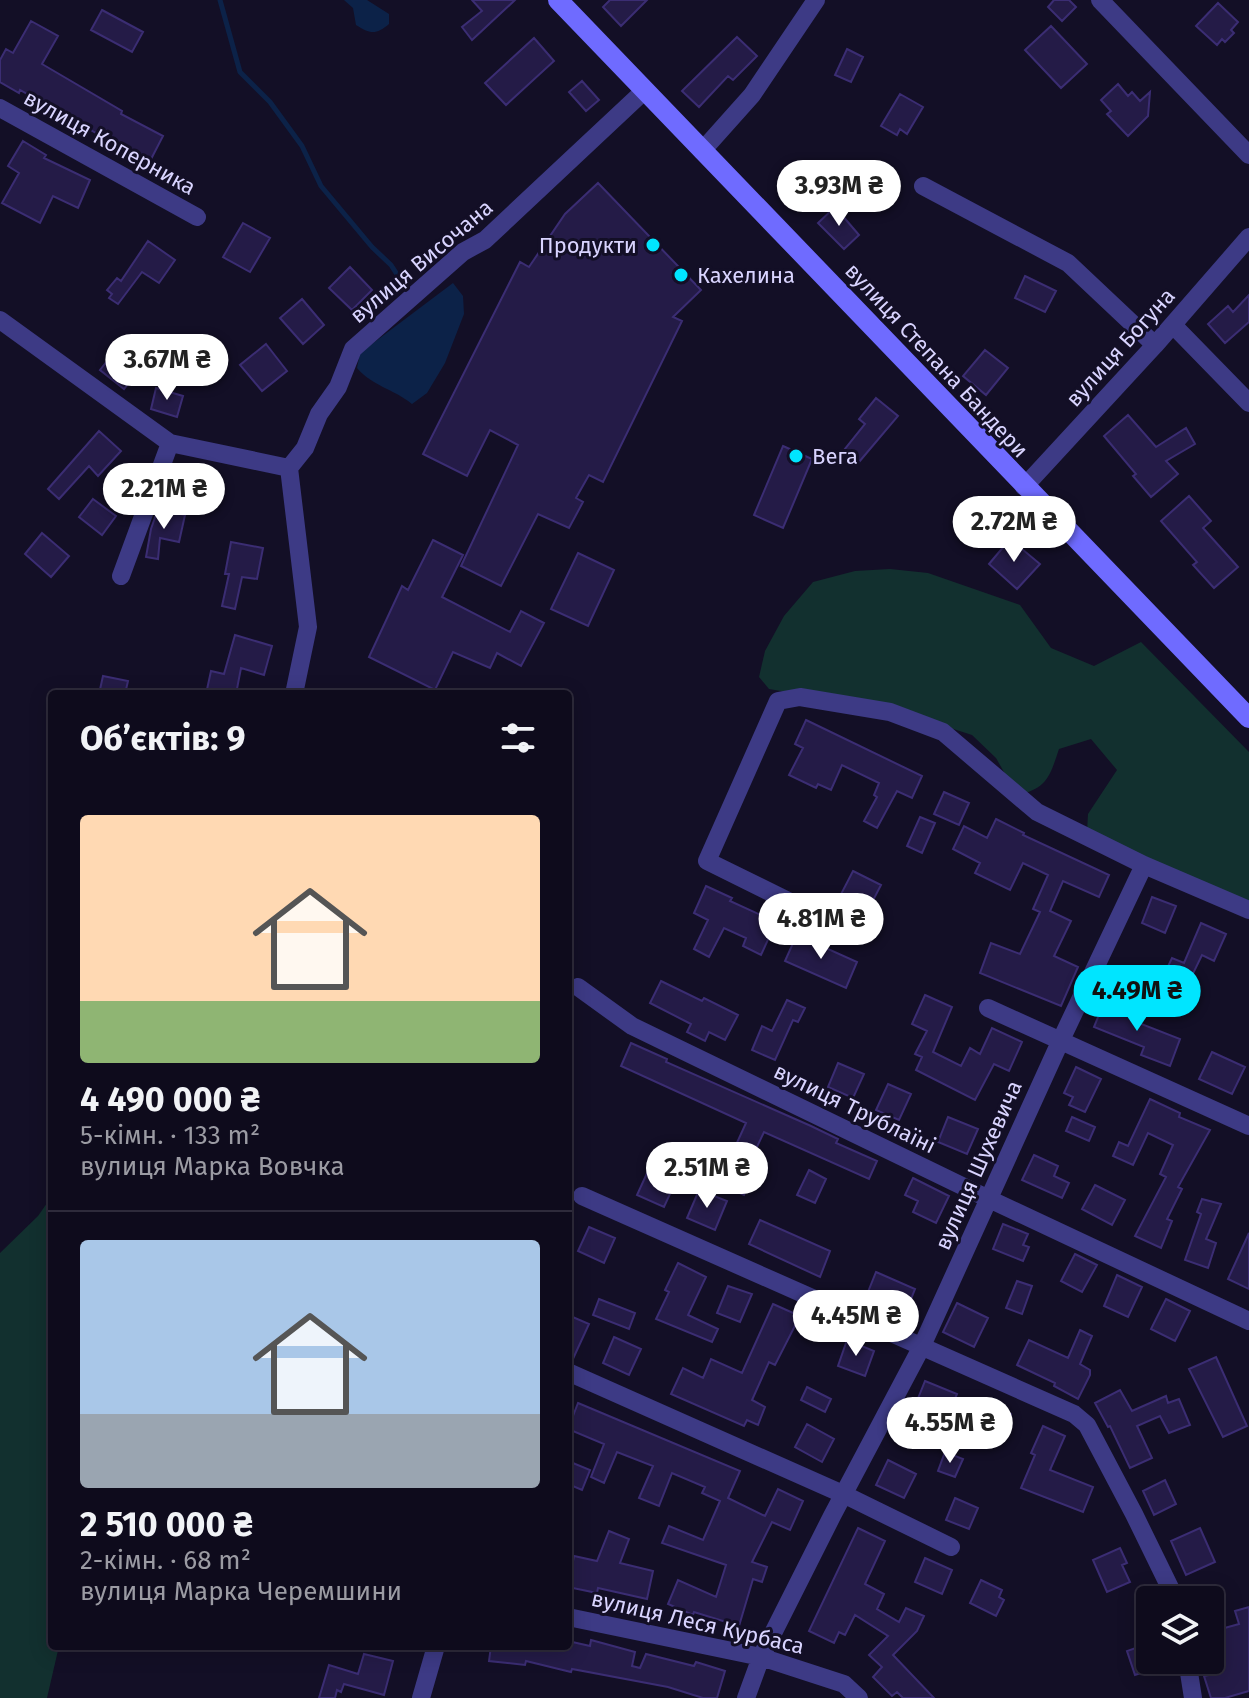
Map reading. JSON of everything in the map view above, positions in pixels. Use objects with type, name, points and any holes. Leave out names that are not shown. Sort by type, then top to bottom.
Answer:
[{"type":"main road","name":"вулиця Степана Бандери","points":[[558,0],[1249,718]]},
{"type":"street","points":[[702,151],[752,95],[816,0]]},
{"type":"street","points":[[1100,0],[1249,155]]},
{"type":"street","name":"вулиця Височана","points":[[289,468],[305,448],[319,414],[338,387],[353,349],[463,252],[485,240],[644,91]]},
{"type":"street","name":"вулиця Коперника","points":[[0,108],[197,217]]},
{"type":"street","points":[[923,186],[1068,263],[1155,345]]},
{"type":"street","name":"вулиця Богуна","points":[[1024,487],[1249,237]]},
{"type":"street","points":[[0,320],[170,443],[289,468],[308,627],[295,690]]},
{"type":"street","points":[[1173,325],[1249,403]]},
{"type":"street","points":[[121,576],[170,443]]},
{"type":"street","points":[[853,933],[707,861],[778,701],[800,697],[890,712],[943,732],[1037,812],[1144,865],[1249,910]]},
{"type":"street","name":"вулиця Шухевича","points":[[746,1698],[761,1657],[921,1348],[1144,865]]},
{"type":"street","name":"вулиця Трублаїні","points":[[578,987],[632,1026],[1249,1321]]},
{"type":"street","points":[[988,1008],[1249,1126]]},
{"type":"street","points":[[582,1196],[1074,1414],[1087,1425],[1169,1586]]},
{"type":"street","points":[[572,1374],[845,1495],[951,1547]]},
{"type":"street","name":"вулиця Леся Курбаса","points":[[572,1618],[761,1657],[844,1684],[859,1698]]},
{"type":"street","points":[[421,1698],[435,1650]]},
{"type":"street","points":[[1189,1674],[1193,1698]]},
{"type":"green space","points":[[890,569],[928,573],[1020,605],[1051,648],[1094,666],[1141,642],[1249,752],[1249,906],[1087,832],[1088,814],[1117,770],[1091,739],[1059,749],[1046,780],[1035,789],[1017,795],[996,758],[972,735],[898,711],[769,689],[759,677],[765,651],[784,616],[813,582],[855,571]]},
{"type":"green space","points":[[48,1202],[48,1650],[58,1650],[47,1698],[0,1698],[0,1253],[38,1216]]},
{"type":"water","points":[[344,0],[367,0],[389,14],[389,24],[377,32],[361,28],[356,25],[353,8]]},
{"type":"water","points":[[453,283],[463,296],[464,314],[445,363],[427,393],[412,404],[369,379],[357,368],[360,353]]},
{"type":"building","points":[[472,0],[515,0],[472,40],[462,27],[482,11]]},
{"type":"building","points":[[610,0],[647,0],[621,26],[603,7]]},
{"type":"building","points":[[1054,0],[1069,0],[1076,7],[1062,21],[1048,7]]},
{"type":"building","points":[[1218,3],[1238,22],[1231,30],[1234,33],[1217,45],[1196,26]]},
{"type":"building","points":[[102,10],[143,32],[132,52],[91,30]]},
{"type":"building","points":[[31,21],[58,36],[42,64],[122,111],[121,114],[163,136],[149,163],[20,90],[19,93],[0,82],[0,60],[6,49],[13,53]]},
{"type":"building","points":[[1051,26],[1087,64],[1061,88],[1025,50]]},
{"type":"building","points":[[737,37],[757,56],[733,80],[728,76],[699,107],[682,91]]},
{"type":"building","points":[[534,38],[554,61],[506,105],[485,83]]},
{"type":"building","points":[[847,49],[863,57],[851,82],[835,75]]},
{"type":"building","points":[[582,81],[599,100],[586,111],[569,92]]},
{"type":"building","points":[[1118,84],[1128,96],[1132,92],[1140,101],[1150,92],[1148,116],[1128,136],[1107,114],[1111,111],[1101,100]]},
{"type":"building","points":[[900,94],[923,107],[907,134],[900,129],[897,135],[881,126]]},
{"type":"building","points":[[23,141],[46,155],[44,158],[90,180],[78,208],[53,196],[40,223],[2,203],[19,173],[8,166]]},
{"type":"building","points":[[598,183],[701,290],[673,317],[682,321],[603,482],[589,475],[576,498],[583,502],[569,528],[538,514],[501,586],[461,566],[518,445],[490,430],[467,476],[423,454],[520,262],[529,267],[565,214]]},
{"type":"building","points":[[835,207],[859,235],[844,249],[818,223]]},
{"type":"building","points":[[243,223],[270,238],[250,272],[223,257]]},
{"type":"building","points":[[148,241],[175,260],[159,283],[142,272],[118,304],[109,298],[112,294],[107,290],[117,278],[121,281]]},
{"type":"building","points":[[350,267],[372,290],[352,310],[329,288]]},
{"type":"building","points":[[1025,276],[1056,291],[1045,312],[1015,298]]},
{"type":"building","points":[[1249,295],[1249,322],[1225,343],[1208,324],[1228,306],[1233,312]]},
{"type":"building","points":[[302,299],[324,325],[303,344],[280,318]]},
{"type":"building","points":[[266,344],[287,371],[262,391],[240,365]]},
{"type":"building","points":[[985,350],[1008,368],[986,395],[963,376]]},
{"type":"building","points":[[115,351],[139,370],[124,389],[100,370]]},
{"type":"building","points":[[156,388],[183,396],[177,417],[151,409]]},
{"type":"building","points":[[876,398],[898,416],[859,462],[844,450],[865,424],[859,419]]},
{"type":"building","points":[[1128,415],[1156,447],[1186,428],[1195,444],[1166,461],[1178,474],[1151,497],[1104,436]]},
{"type":"building","points":[[99,431],[121,451],[98,476],[89,466],[59,499],[48,489]]},
{"type":"building","points":[[783,446],[812,459],[783,528],[754,515]]},
{"type":"building","points":[[1189,496],[1211,521],[1203,528],[1238,567],[1214,588],[1193,565],[1197,562],[1161,521]]},
{"type":"building","points":[[93,499],[116,516],[102,535],[79,517]]},
{"type":"building","points":[[158,509],[185,515],[179,542],[160,538],[158,559],[146,557]]},
{"type":"building","points":[[42,533],[69,556],[51,577],[25,554]]},
{"type":"building","points":[[1010,539],[1040,564],[1017,589],[989,564]]},
{"type":"building","points":[[433,540],[463,555],[442,597],[510,632],[521,611],[544,623],[521,666],[497,653],[490,668],[453,652],[435,690],[369,657],[402,586],[408,590]]},
{"type":"building","points":[[231,542],[263,548],[257,579],[242,577],[235,609],[222,606],[229,574],[225,574]]},
{"type":"building","points":[[578,553],[614,570],[588,626],[551,609]]},
{"type":"building","points":[[235,635],[272,646],[264,675],[241,668],[237,690],[207,690],[211,671],[224,674]]},
{"type":"building","points":[[103,676],[128,681],[126,690],[100,690]]},
{"type":"building","points":[[806,720],[922,776],[912,798],[897,791],[877,828],[864,821],[877,797],[874,795],[879,783],[842,765],[831,790],[818,784],[816,788],[789,775],[803,748],[795,744]]},
{"type":"building","points":[[944,792],[969,803],[959,825],[934,814]]},
{"type":"building","points":[[920,817],[935,823],[922,853],[907,846]]},
{"type":"building","points":[[996,819],[1109,875],[1099,897],[1063,881],[1050,911],[1071,921],[1054,956],[1078,967],[1061,1006],[980,973],[991,943],[1020,954],[1040,912],[1033,909],[1048,875],[1023,863],[1010,890],[975,873],[980,863],[953,849],[964,826],[987,838]]},
{"type":"building","points":[[853,871],[881,885],[867,912],[839,898]]},
{"type":"building","points":[[706,886],[776,922],[761,955],[743,946],[746,938],[724,928],[709,957],[694,949],[708,920],[694,913]]},
{"type":"building","points":[[1152,897],[1176,906],[1165,933],[1142,923]]},
{"type":"building","points":[[1201,923],[1226,934],[1214,961],[1202,955],[1185,990],[1162,979],[1172,958],[1184,963]]},
{"type":"building","points":[[798,932],[857,962],[846,988],[785,961]]},
{"type":"building","points":[[661,981],[738,1015],[725,1040],[709,1032],[705,1041],[687,1032],[691,1024],[650,1003]]},
{"type":"building","points":[[925,995],[952,1007],[933,1052],[961,1066],[970,1048],[980,1054],[992,1028],[1022,1042],[1009,1071],[994,1064],[975,1100],[916,1070],[922,1057],[915,1054],[927,1031],[912,1024]]},
{"type":"building","points":[[787,1000],[805,1008],[798,1022],[793,1020],[775,1060],[752,1050],[762,1026],[772,1031]]},
{"type":"building","points":[[1105,1000],[1134,1012],[1131,1020],[1180,1039],[1170,1066],[1141,1055],[1144,1047],[1094,1027]]},
{"type":"building","points":[[631,1043],[667,1059],[666,1062],[811,1126],[838,1139],[836,1143],[877,1161],[869,1179],[764,1132],[748,1166],[730,1158],[746,1123],[621,1066]]},
{"type":"building","points":[[1212,1052],[1245,1067],[1232,1094],[1199,1079]]},
{"type":"building","points":[[838,1063],[864,1074],[853,1098],[828,1087]]},
{"type":"building","points":[[1076,1067],[1101,1079],[1085,1112],[1069,1105],[1073,1097],[1064,1093]]},
{"type":"building","points":[[888,1084],[911,1094],[899,1120],[876,1110]]},
{"type":"building","points":[[1150,1099],[1180,1113],[1179,1117],[1210,1130],[1178,1187],[1182,1189],[1167,1219],[1172,1221],[1161,1248],[1135,1236],[1166,1177],[1160,1174],[1173,1145],[1148,1133],[1133,1165],[1113,1156],[1119,1142],[1128,1146]]},
{"type":"building","points":[[948,1117],[978,1129],[967,1154],[938,1142]]},
{"type":"building","points":[[1072,1117],[1095,1127],[1089,1141],[1066,1131]]},
{"type":"building","points":[[1034,1155],[1058,1166],[1054,1176],[1069,1183],[1062,1198],[1022,1180]]},
{"type":"building","points":[[735,1170],[751,1177],[744,1195],[728,1188]]},
{"type":"building","points":[[809,1170],[826,1179],[815,1203],[797,1195]]},
{"type":"building","points":[[648,1171],[675,1183],[664,1207],[637,1195]]},
{"type":"building","points":[[913,1178],[949,1196],[936,1223],[913,1212],[918,1201],[905,1195]]},
{"type":"building","points":[[1095,1185],[1125,1200],[1112,1225],[1082,1209]]},
{"type":"building","points":[[699,1190],[727,1201],[715,1230],[687,1218]]},
{"type":"building","points":[[1202,1199],[1221,1204],[1206,1239],[1216,1243],[1208,1268],[1185,1260],[1201,1214],[1197,1212]]},
{"type":"building","points":[[760,1220],[830,1251],[820,1277],[749,1244]]},
{"type":"building","points":[[1003,1224],[1028,1234],[1023,1245],[1029,1247],[1023,1261],[993,1249]]},
{"type":"building","points":[[589,1227],[615,1238],[604,1263],[578,1251]]},
{"type":"building","points":[[1249,1233],[1249,1289],[1228,1279]]},
{"type":"building","points":[[1075,1254],[1097,1265],[1082,1292],[1061,1281]]},
{"type":"building","points":[[678,1263],[706,1277],[688,1315],[718,1329],[712,1342],[656,1319]]},
{"type":"building","points":[[876,1272],[915,1289],[901,1324],[882,1316],[886,1305],[866,1297]]},
{"type":"building","points":[[1117,1275],[1142,1287],[1128,1317],[1104,1306]]},
{"type":"building","points":[[1017,1281],[1032,1286],[1022,1314],[1006,1308]]},
{"type":"building","points":[[728,1286],[752,1294],[740,1322],[717,1313]]},
{"type":"building","points":[[599,1299],[635,1313],[629,1329],[593,1315]]},
{"type":"building","points":[[1166,1299],[1190,1311],[1175,1341],[1151,1329]]},
{"type":"building","points":[[957,1303],[988,1318],[974,1347],[943,1332]]},
{"type":"building","points":[[773,1304],[800,1316],[775,1365],[769,1362],[752,1400],[765,1407],[758,1425],[747,1420],[744,1426],[671,1394],[683,1368],[703,1378],[711,1359],[742,1373]]},
{"type":"building","points":[[572,1317],[589,1324],[572,1361]]},
{"type":"building","points":[[1080,1330],[1092,1336],[1080,1364],[1090,1370],[1090,1375],[1078,1399],[1054,1386],[1055,1383],[1017,1365],[1029,1340],[1068,1358]]},
{"type":"building","points":[[614,1337],[641,1349],[629,1375],[603,1363]]},
{"type":"building","points":[[847,1340],[874,1351],[865,1376],[838,1366]]},
{"type":"building","points":[[1216,1357],[1247,1426],[1223,1437],[1189,1369]]},
{"type":"building","points":[[925,1381],[957,1394],[946,1419],[915,1406]]},
{"type":"building","points":[[807,1387],[831,1399],[825,1412],[801,1400]]},
{"type":"building","points":[[1120,1390],[1132,1411],[1166,1396],[1168,1403],[1179,1399],[1190,1425],[1169,1433],[1160,1416],[1137,1426],[1152,1458],[1130,1468],[1095,1403]]},
{"type":"building","points":[[578,1403],[740,1471],[728,1498],[765,1516],[778,1489],[803,1501],[790,1530],[772,1522],[752,1562],[767,1567],[762,1582],[753,1579],[739,1626],[694,1612],[693,1615],[668,1604],[678,1580],[716,1597],[726,1565],[662,1543],[669,1526],[703,1540],[720,1501],[702,1493],[705,1487],[672,1473],[659,1506],[639,1498],[653,1466],[617,1452],[604,1483],[591,1477],[604,1444],[572,1431],[572,1419]]},
{"type":"building","points":[[986,1403],[1011,1414],[1001,1438],[975,1427]]},
{"type":"building","points":[[807,1424],[834,1439],[822,1462],[795,1447]]},
{"type":"building","points":[[1043,1426],[1065,1436],[1050,1470],[1093,1487],[1083,1512],[1021,1488]]},
{"type":"building","points":[[945,1452],[963,1459],[955,1477],[938,1471]]},
{"type":"building","points":[[888,1460],[916,1474],[904,1498],[876,1485]]},
{"type":"building","points":[[572,1463],[590,1470],[582,1490],[572,1486]]},
{"type":"building","points":[[1165,1480],[1176,1504],[1154,1515],[1143,1491]]},
{"type":"building","points":[[955,1498],[978,1508],[969,1529],[946,1520]]},
{"type":"building","points":[[858,1528],[885,1541],[865,1584],[884,1594],[877,1609],[899,1622],[906,1608],[924,1616],[917,1631],[893,1655],[934,1698],[903,1698],[897,1692],[892,1696],[873,1677],[882,1667],[869,1655],[888,1636],[855,1615],[845,1635],[839,1632],[834,1643],[809,1631]]},
{"type":"building","points":[[1200,1528],[1215,1562],[1186,1575],[1171,1541]]},
{"type":"building","points":[[609,1531],[629,1539],[620,1563],[653,1571],[647,1599],[598,1588],[597,1593],[572,1588],[574,1556],[597,1561]]},
{"type":"building","points":[[1120,1548],[1127,1563],[1122,1565],[1130,1582],[1107,1592],[1093,1560]]},
{"type":"building","points":[[925,1558],[952,1570],[942,1594],[915,1582]]},
{"type":"building","points":[[981,1580],[1002,1590],[999,1597],[1004,1600],[996,1616],[970,1603]]},
{"type":"building","points":[[1249,1607],[1249,1691],[1225,1698],[1211,1698],[1204,1676],[1224,1674],[1224,1628],[1239,1624],[1235,1611]]},
{"type":"building","points":[[591,1640],[635,1652],[632,1666],[640,1668],[646,1654],[694,1666],[696,1662],[725,1671],[717,1698],[703,1698],[668,1687],[572,1669],[571,1672],[526,1661],[525,1665],[489,1661],[490,1650],[572,1650],[572,1642],[590,1646]]},
{"type":"building","points":[[1136,1648],[1138,1674],[1135,1675],[1127,1651]]},
{"type":"building","points":[[364,1654],[393,1661],[384,1695],[344,1684],[341,1692],[337,1690],[335,1698],[319,1698],[329,1665],[358,1674]]},
{"type":"waterway","points":[[220,0],[240,72],[270,102],[302,146],[321,186],[391,265],[409,293]]},
{"type":"place","name":"Продукти","points":[[653,245]]},
{"type":"place","name":"Кахелина","points":[[681,275]]},
{"type":"place","name":"Вега","points":[[796,456]]}]
